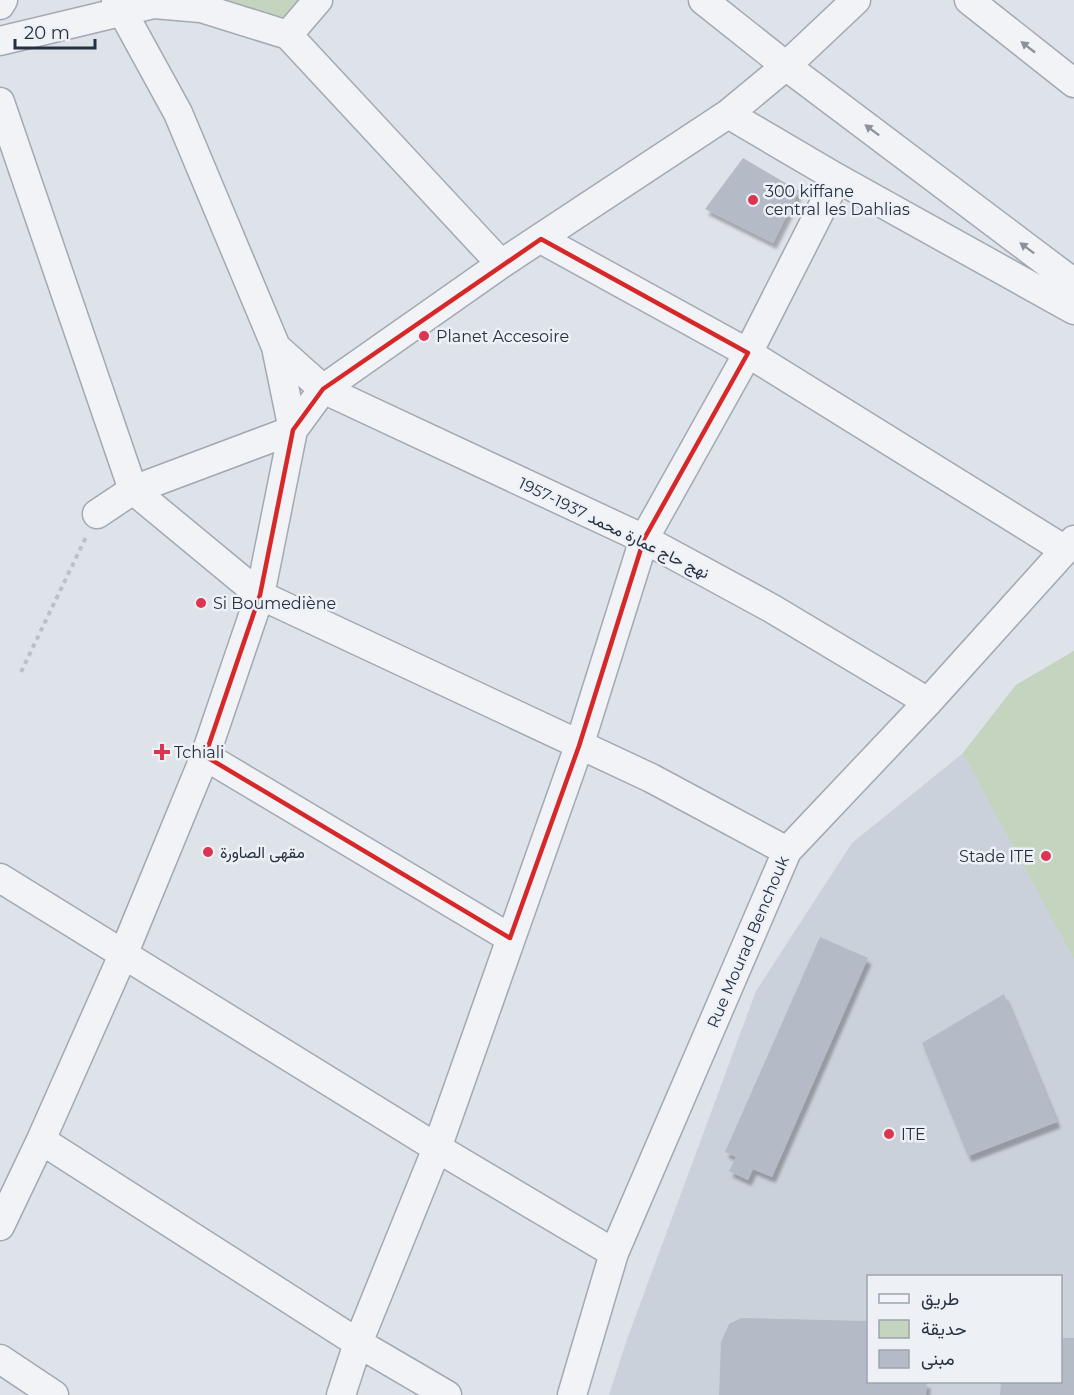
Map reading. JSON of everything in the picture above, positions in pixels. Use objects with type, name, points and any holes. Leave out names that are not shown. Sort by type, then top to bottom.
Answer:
[{"type":"street","points":[[0,5],[3,0]]},
{"type":"street","points":[[288,35],[318,0]]},
{"type":"street","points":[[703,0],[786,66],[1074,283]]},
{"type":"street","points":[[97,514],[133,490],[293,430],[323,389],[501,264],[728,114],[786,66],[856,0]]},
{"type":"street","points":[[969,0],[1074,84]]},
{"type":"street","points":[[0,41],[119,6],[154,4],[201,8],[288,35],[501,264]]},
{"type":"street","points":[[0,1226],[123,955],[205,756],[260,595],[293,430],[276,347],[178,114],[119,6]]},
{"type":"street","points":[[0,102],[133,490],[260,595],[651,778],[787,851]]},
{"type":"street","points":[[728,114],[837,178],[1074,310]]},
{"type":"street","points":[[341,1395],[358,1343],[437,1148],[579,746],[644,539],[748,353],[837,178]]},
{"type":"street","points":[[542,239],[748,353],[1070,545]]},
{"type":"street","name":"نهج حاج عمارة محمد 1937-1957","points":[[276,347],[323,389],[644,539],[771,608],[928,702]]},
{"type":"street","name":"Rue Mourad Benchouk","points":[[572,1395],[614,1253],[787,851],[928,702],[1070,545]]},
{"type":"street","points":[[205,756],[510,938]]},
{"type":"street","points":[[0,878],[437,1148],[614,1253]]},
{"type":"street","points":[[41,1140],[358,1343],[447,1395]]},
{"type":"street","points":[[0,1359],[54,1395]]},
{"type":"path","points":[[21,672],[97,514]]},
{"type":"highlighted area","points":[[541,239],[748,353],[644,539],[579,746],[510,938],[205,756],[260,595],[293,430],[323,389]]},
{"type":"shaded area","name":"ITE","points":[[1074,651],[1074,1395],[609,1395],[626,1342],[756,991],[852,843],[963,753],[1016,685]]},
{"type":"green space","points":[[180,0],[308,0],[289,18]]},
{"type":"green space","name":"Stade ITE","points":[[1074,651],[1074,959],[963,753],[1016,685]]},
{"type":"building","name":"300 kiffane central les Dahlias","points":[[743,158],[799,191],[773,243],[705,209]]},
{"type":"building","points":[[820,937],[868,958],[772,1177],[753,1169],[748,1180],[729,1171],[736,1157],[725,1152]]},
{"type":"building","points":[[1004,994],[1057,1122],[968,1156],[922,1043]]},
{"type":"building","points":[[741,1318],[867,1321],[867,1383],[927,1383],[926,1395],[719,1395],[721,1342],[729,1324]]},
{"type":"building","points":[[1062,1338],[1074,1338],[1074,1395],[1000,1395],[1001,1383],[1062,1383]]},
{"type":"place","name":"300 kiffane central les Dahlias","points":[[753,200]]},
{"type":"place","name":"Planet Accesoire","points":[[424,336]]},
{"type":"place","name":"Si Boumediène","points":[[201,603]]},
{"type":"place","name":"Tchiali","points":[[162,752]]},
{"type":"place","name":"مقهى الصاورة","points":[[208,852]]},
{"type":"place","name":"Stade ITE","points":[[1046,856]]},
{"type":"place","name":"ITE","points":[[889,1134]]}]
